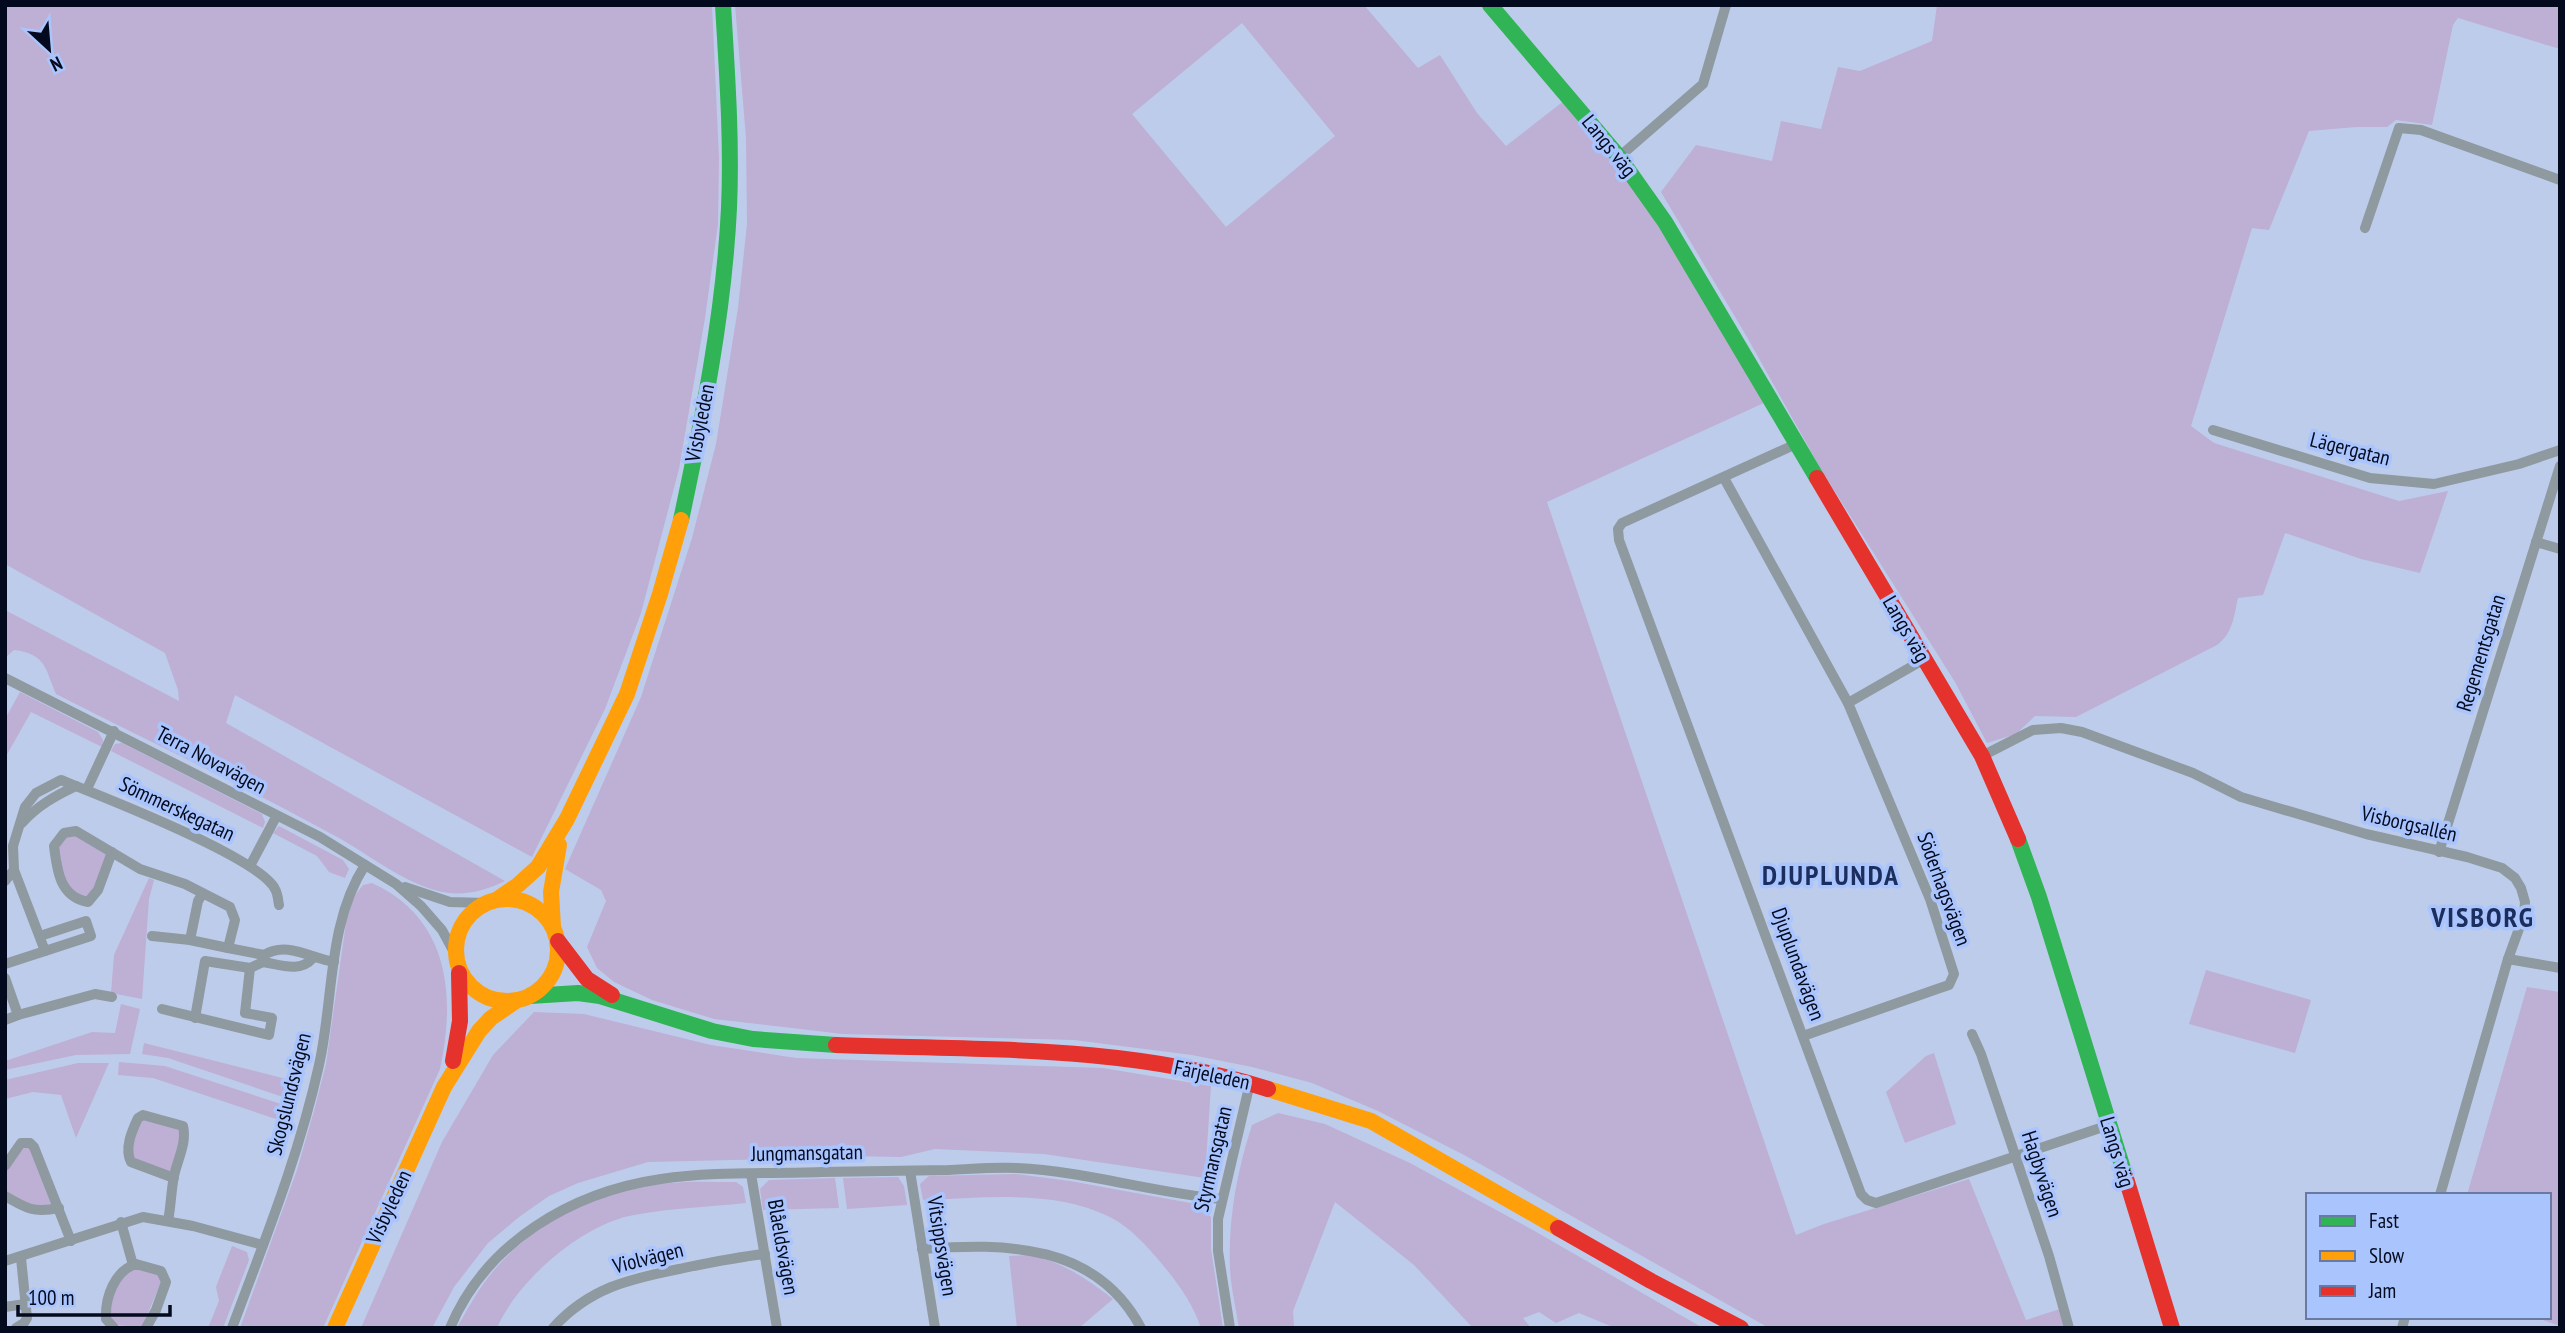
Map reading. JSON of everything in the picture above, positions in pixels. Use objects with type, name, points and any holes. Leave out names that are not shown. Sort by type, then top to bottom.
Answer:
[{"type":"main road","name":"Visbyleden","points":[[490,902],[528,877],[538,867],[567,819],[627,694],[680,522],[719,321],[729,206],[723,5]]},
{"type":"main road","name":"Langs väg","points":[[1490,5],[1619,157],[1665,222],[1982,756],[2032,876],[2172,1328]]},
{"type":"main road","name":"Visbyleden","points":[[555,934],[552,874],[567,819]]},
{"type":"main road","points":[[516,899],[529,904],[541,911],[555,934],[557,961],[553,973],[541,989],[523,998],[495,1000],[482,995],[466,981],[457,962],[457,937],[462,925],[474,910],[490,902],[516,899]]},
{"type":"main road","name":"Färjeleden","points":[[555,934],[587,979],[630,1004]]},
{"type":"main road","name":"Visbyleden","points":[[444,1087],[458,1040],[461,1009],[457,962]]},
{"type":"main road","name":"Färjeleden","points":[[523,998],[578,993],[630,1004],[712,1031],[753,1039],[799,1044],[1097,1054],[1201,1071],[1250,1083],[1371,1121],[1741,1328]]},
{"type":"main road","name":"Visbyleden","points":[[335,1328],[444,1087],[479,1031],[491,1018],[523,998]]},
{"type":"street","points":[[1619,157],[1703,84],[1726,5]]},
{"type":"street","points":[[2365,228],[2399,128],[2421,130],[2560,180]]},
{"type":"street","name":"Lägergatan","points":[[2213,430],[2370,478],[2434,484],[2519,464],[2560,450]]},
{"type":"street","name":"Djuplundavägen","points":[[1796,444],[1622,523],[1618,529],[1619,540],[1861,1194],[1867,1200],[1877,1203],[2109,1125]]},
{"type":"street","name":"Regementsgatan","points":[[2439,852],[2560,466]]},
{"type":"street","name":"Söderhagsvägen","points":[[1724,478],[1848,703],[1930,899],[1954,974],[1949,985],[1803,1036]]},
{"type":"street","points":[[2536,542],[2560,549]]},
{"type":"street","points":[[1848,703],[1923,660]]},
{"type":"street","name":"Terra Novavägen","points":[[5,678],[320,837],[396,884],[433,918],[457,962]]},
{"type":"street","name":"Visborgsallén","points":[[1982,756],[2033,730],[2061,728],[2082,732],[2193,773],[2241,797],[2366,834],[2468,857],[2502,868],[2515,878],[2525,902],[2524,915],[2508,959],[2441,1193]]},
{"type":"street","name":"Sömmerskegatan","points":[[81,788],[114,731]]},
{"type":"street","name":"Sömmerskegatan","points":[[45,951],[14,870],[13,846],[25,807],[36,793],[61,780],[200,840],[250,866],[275,888],[279,905]]},
{"type":"street","points":[[18,828],[33,811],[81,788]]},
{"type":"street","name":"Sömmerskegatan","points":[[250,866],[276,817]]},
{"type":"street","points":[[112,852],[98,890],[88,902],[75,900],[67,893],[56,863],[54,846],[64,833],[76,831],[112,852],[140,869],[159,873],[230,907],[235,920],[228,948]]},
{"type":"street","name":"Skogslundsvägen","points":[[232,1328],[291,1167],[320,1063],[345,903],[365,865]]},
{"type":"street","points":[[5,881],[14,870]]},
{"type":"street","name":"Terra Novavägen","points":[[396,884],[450,901],[490,902]]},
{"type":"street","points":[[190,940],[198,901],[203,893]]},
{"type":"street","points":[[5,964],[91,936],[86,921],[40,936]]},
{"type":"street","points":[[152,936],[228,948],[297,967],[307,965],[313,958]]},
{"type":"street","points":[[242,1029],[250,968],[274,949],[303,952],[313,958],[334,962]]},
{"type":"street","points":[[2508,959],[2560,968]]},
{"type":"street","points":[[195,1018],[205,961],[250,968]]},
{"type":"street","points":[[5,978],[18,1015]]},
{"type":"street","points":[[5,1020],[95,994],[112,997]]},
{"type":"street","points":[[162,1009],[269,1035],[272,1018],[244,1013]]},
{"type":"street","name":"Hagbyvägen","points":[[1972,1034],[2016,1155],[2069,1328]]},
{"type":"street","name":"Styrmansgatan","points":[[1230,1328],[1217,1251],[1222,1199],[1250,1083]]},
{"type":"street","points":[[168,1222],[174,1178],[185,1136],[183,1126],[143,1115],[138,1118],[130,1136],[128,1156],[131,1162],[174,1178]]},
{"type":"street","points":[[5,1166],[22,1143],[30,1143],[40,1158],[71,1241]]},
{"type":"street","name":"Jungmansgatan","points":[[450,1328],[474,1286],[498,1257],[524,1233],[558,1211],[593,1195],[664,1178],[1018,1168],[1222,1199]]},
{"type":"street","name":"Vitsippsvägen","points":[[911,1171],[935,1328]]},
{"type":"street","name":"Blåeldsvägen","points":[[751,1174],[777,1328]]},
{"type":"street","points":[[5,1196],[27,1209],[41,1212],[59,1208]]},
{"type":"street","points":[[5,1261],[143,1217],[263,1245]]},
{"type":"street","points":[[121,1222],[133,1265]]},
{"type":"street","points":[[922,1249],[1013,1248],[1068,1260],[1103,1281],[1121,1298],[1141,1328]]},
{"type":"street","name":"Violvägen","points":[[553,1328],[592,1295],[621,1282],[730,1258],[765,1254]]},
{"type":"street","points":[[16,1328],[24,1324],[27,1318],[21,1258]]},
{"type":"street","points":[[114,1328],[106,1319],[107,1300],[123,1272],[133,1265],[153,1267],[161,1271],[165,1278],[156,1310],[146,1328]]},
{"type":"street","points":[[5,1307],[25,1304]]},
{"type":"shaded area","points":[[5,5],[712,5],[719,158],[718,224],[679,469],[641,613],[605,709],[532,857],[235,695],[226,723],[505,881],[481,890],[455,893],[438,891],[409,880],[293,813],[56,694],[43,664],[33,655],[14,650],[5,658],[5,610],[179,701],[178,690],[165,653],[5,564]]},
{"type":"shaded area","points":[[735,5],[1364,5],[1418,68],[1440,55],[1477,113],[1506,146],[1565,100],[1611,154],[1766,402],[1547,502],[1796,1235],[1969,1179],[2026,1320],[2060,1309],[2065,1328],[1769,1328],[1466,1156],[1378,1111],[1312,1083],[1192,1055],[1074,1040],[843,1034],[714,1019],[652,1000],[614,982],[597,968],[587,947],[606,901],[601,890],[565,869],[641,697],[692,538],[716,444],[738,308],[747,224],[746,138]],"holes":[[[1242,23],[1335,136],[1226,227],[1132,114]]]},
{"type":"shaded area","points":[[1937,5],[2560,5],[2560,49],[2458,18],[2453,25],[2432,125],[2396,120],[2387,127],[2309,131],[2269,230],[2252,228],[2191,426],[2214,443],[2399,501],[2448,491],[2420,573],[2361,559],[2285,533],[2263,595],[2238,598],[2230,630],[2217,645],[2076,717],[2035,716],[2016,734],[1987,743],[1955,682],[1822,471],[1661,192],[1696,145],[1772,161],[1781,121],[1821,129],[1838,67],[1860,71],[1932,41]]},
{"type":"shaded area","points":[[20,692],[98,732],[103,740],[102,747],[31,712],[5,758],[5,719]]},
{"type":"shaded area","points":[[122,743],[262,814],[265,822],[263,828],[111,751],[115,744]]},
{"type":"shaded area","points":[[279,826],[343,860],[349,869],[345,878],[329,872],[317,856],[273,833]]},
{"type":"shaded area","points":[[76,834],[110,854],[87,899],[69,891],[59,862],[57,847],[66,836]]},
{"type":"shaded area","points":[[149,878],[154,880],[149,899],[142,999],[111,993],[114,955]]},
{"type":"shaded area","points":[[372,883],[398,898],[417,916],[432,938],[441,961],[447,1014],[440,1069],[323,1328],[240,1328],[297,1170],[314,1111],[326,1064],[346,923],[353,898],[363,885]]},
{"type":"shaded area","points":[[2206,970],[2311,1000],[2295,1053],[2189,1024]]},
{"type":"shaded area","points":[[2527,987],[2560,992],[2560,1326],[2540,1319],[2551,1319],[2551,1193],[2468,1193]]},
{"type":"shaded area","points":[[121,1004],[140,1009],[130,1054],[76,1055],[5,1070],[5,1061],[92,1032],[115,1033]]},
{"type":"shaded area","points":[[534,1012],[584,1014],[711,1045],[796,1058],[1103,1068],[1211,1086],[1205,1178],[1044,1154],[935,1149],[901,1157],[849,1156],[832,1150],[794,1150],[771,1159],[648,1162],[578,1183],[549,1196],[519,1217],[488,1243],[454,1287],[432,1328],[361,1328],[442,1142],[493,1055]]},
{"type":"shaded area","points":[[144,1043],[294,1081],[289,1099],[168,1058],[142,1054]]},
{"type":"shaded area","points":[[1934,1053],[1956,1124],[1905,1143],[1886,1092],[1926,1056]]},
{"type":"shaded area","points":[[119,1062],[165,1066],[287,1106],[282,1121],[153,1078],[118,1075]]},
{"type":"shaded area","points":[[78,1063],[109,1063],[76,1138],[61,1095],[33,1092],[5,1099],[5,1080]]},
{"type":"shaded area","points":[[1278,1113],[1325,1124],[1410,1163],[1703,1328],[1615,1328],[1579,1313],[1556,1323],[1539,1312],[1523,1318],[1531,1328],[1473,1328],[1414,1265],[1335,1202],[1293,1311],[1294,1328],[1239,1328],[1230,1269],[1230,1232],[1235,1196],[1252,1125]]},
{"type":"shaded area","points":[[139,1119],[181,1127],[173,1176],[132,1161],[132,1137]]},
{"type":"shaded area","points":[[22,1145],[29,1145],[57,1207],[41,1210],[5,1195],[5,1169]]},
{"type":"shaded area","points":[[1016,1174],[1196,1204],[1211,1217],[1211,1249],[1223,1328],[1201,1328],[1189,1302],[1168,1271],[1138,1238],[1110,1217],[1066,1202],[1042,1199],[994,1197],[923,1200],[920,1184],[929,1176]]},
{"type":"shaded area","points":[[898,1177],[904,1186],[907,1205],[847,1209],[843,1178]]},
{"type":"shaded area","points":[[835,1178],[839,1208],[763,1210],[760,1189],[769,1180]]},
{"type":"shaded area","points":[[687,1182],[736,1182],[743,1187],[746,1203],[634,1215],[593,1230],[573,1242],[535,1274],[506,1310],[497,1328],[457,1328],[495,1269],[512,1251],[552,1221],[598,1199],[622,1191]]},
{"type":"shaded area","points":[[232,1246],[247,1252],[249,1260],[223,1328],[208,1328],[219,1301],[216,1287]]},
{"type":"shaded area","points":[[1028,1255],[1063,1266],[1113,1299],[1079,1328],[1017,1328],[1009,1256]]},
{"type":"shaded area","points":[[137,1269],[156,1272],[162,1280],[142,1327],[115,1325],[111,1321],[111,1313],[115,1290],[124,1278]]},
{"type":"traffic: fast","points":[[681,520],[711,365],[726,247],[730,157],[723,5]]},
{"type":"traffic: fast","points":[[1490,5],[1619,157],[1665,222],[1817,478]]},
{"type":"traffic: fast","points":[[2018,839],[2039,897],[2125,1175]]},
{"type":"traffic: fast","points":[[530,996],[578,993],[600,996],[712,1031],[753,1039],[836,1045]]},
{"type":"traffic: slow","points":[[496,900],[538,867],[567,819],[627,694],[681,520]]},
{"type":"traffic: slow","points":[[553,927],[551,892],[559,845]]},
{"type":"traffic: slow","points":[[507,899],[527,902],[550,921],[555,930],[558,950],[555,970],[536,993],[527,998],[507,1001],[487,998],[464,979],[459,970],[456,950],[459,930],[478,907],[487,902],[507,899]]},
{"type":"traffic: slow","points":[[335,1328],[444,1087],[479,1031],[491,1018],[516,1001]]},
{"type":"traffic: slow","points":[[1268,1089],[1371,1121],[1558,1228]]},
{"type":"traffic: jam","points":[[1817,478],[1982,756],[2018,839]]},
{"type":"traffic: jam","points":[[558,941],[587,979],[612,995]]},
{"type":"traffic: jam","points":[[453,1061],[460,1021],[459,973]]},
{"type":"traffic: jam","points":[[836,1045],[1054,1052],[1108,1057],[1162,1064],[1268,1089]]},
{"type":"traffic: jam","points":[[2125,1175],[2172,1328]]},
{"type":"traffic: jam","points":[[1558,1228],[1741,1328]]},
{"type":"district","name":"DJUPLUNDA","points":[[1831,875]]},
{"type":"district","name":"VISBORG","points":[[2483,917]]}]
